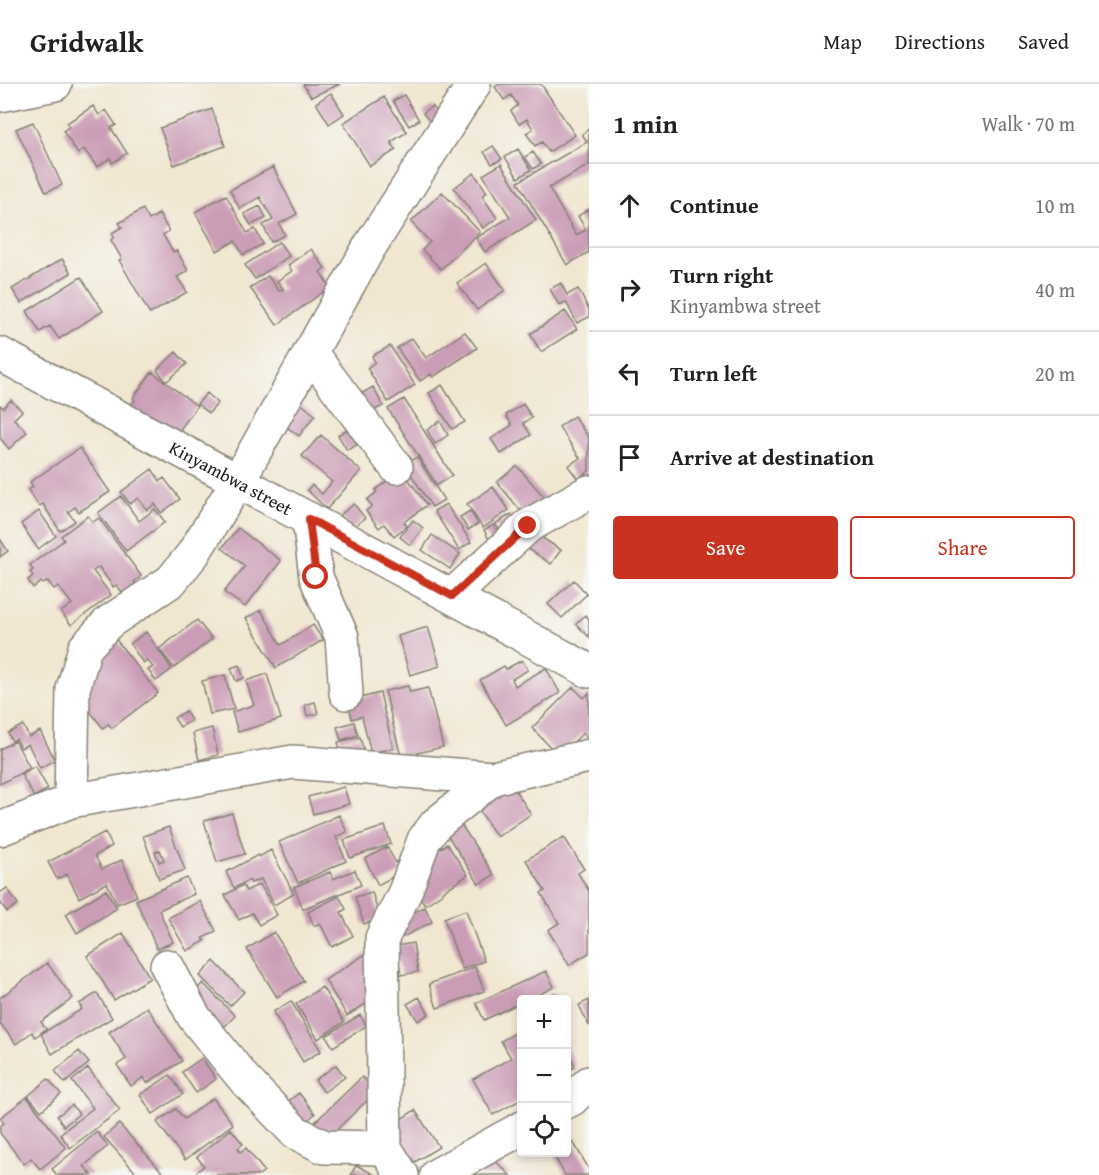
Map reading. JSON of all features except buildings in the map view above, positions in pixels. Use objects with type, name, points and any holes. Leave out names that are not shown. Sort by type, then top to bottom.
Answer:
[{"type":"street","points":[[0,94],[55,84]]},
{"type":"street","points":[[71,801],[74,689],[86,648],[109,622],[171,581],[194,554],[238,481],[370,246],[474,84]]},
{"type":"street","points":[[310,352],[396,467]]},
{"type":"street","name":"Kinyambwa street","points":[[0,354],[589,671]]},
{"type":"street","points":[[452,596],[528,526],[589,492]]},
{"type":"street","points":[[309,519],[316,577],[342,637],[346,693]]},
{"type":"street","points":[[0,829],[71,801],[292,762],[493,778],[589,756]]},
{"type":"street","points":[[402,1175],[385,1148],[382,938],[405,891],[424,840],[436,824],[493,778]]},
{"type":"street","points":[[167,966],[194,1017],[244,1080],[295,1132],[324,1147],[385,1148]]},
{"type":"street","points":[[571,1100],[589,1083]]},
{"type":"street","points":[[437,1175],[517,1131]]},
{"type":"route","points":[[316,577],[309,519],[452,596],[528,526]]}]
